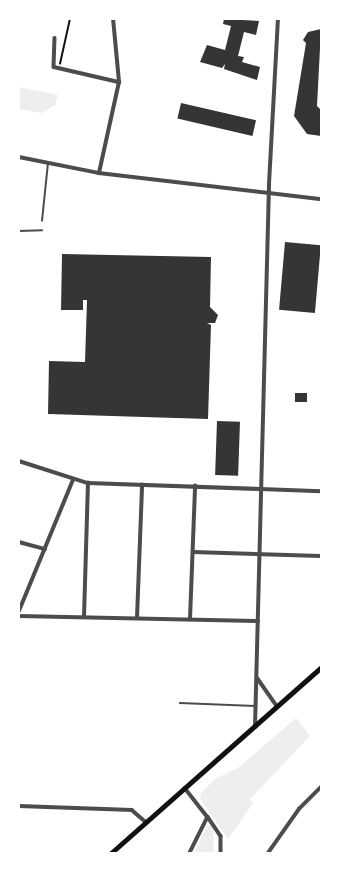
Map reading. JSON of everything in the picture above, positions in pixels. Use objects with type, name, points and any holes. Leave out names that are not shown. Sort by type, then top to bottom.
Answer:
[{"type":"main road","points":[[111,853],[321,667]]},
{"type":"street","points":[[99,173],[119,82],[112,19]]},
{"type":"street","points":[[255,727],[268,192],[278,19]]},
{"type":"street","points":[[55,38],[54,67],[119,82]]},
{"type":"street","points":[[19,157],[99,173],[321,199]]},
{"type":"street","points":[[19,461],[73,480],[88,483],[321,491]]},
{"type":"street","points":[[19,611],[73,480]]},
{"type":"street","points":[[84,617],[88,483]]},
{"type":"street","points":[[137,618],[142,485]]},
{"type":"street","points":[[190,619],[195,486]]},
{"type":"street","points":[[19,542],[45,549]]},
{"type":"street","points":[[193,552],[321,556]]},
{"type":"street","points":[[19,616],[258,621]]},
{"type":"street","points":[[257,678],[277,707]]},
{"type":"street","points":[[268,853],[299,809],[321,787]]},
{"type":"street","points":[[185,788],[221,836],[221,853]]},
{"type":"street","points":[[19,806],[132,810],[146,822]]},
{"type":"street","points":[[190,853],[208,817]]},
{"type":"lane","points":[[42,221],[48,163]]},
{"type":"lane","points":[[19,231],[42,230]]},
{"type":"lane","points":[[180,703],[255,706]]},
{"type":"path","points":[[59,68],[70,19]]},
{"type":"shaded area","points":[[19,87],[58,95],[55,105],[42,113],[19,109]]},
{"type":"shaded area","points":[[296,718],[310,736],[250,799],[253,803],[228,839],[200,799],[201,793],[216,778],[238,768]]},
{"type":"shaded area","points":[[208,824],[213,828],[214,853],[194,853]]},
{"type":"building","points":[[224,19],[259,21],[256,35],[244,32],[238,56],[244,57],[242,62],[260,67],[257,80],[224,69],[225,64],[222,68],[200,62],[207,45],[225,50],[231,26],[223,24]]},
{"type":"building","points":[[321,29],[317,106],[321,110],[321,136],[307,134],[294,116],[306,43],[303,40],[308,32]]},
{"type":"building","points":[[181,103],[256,120],[252,136],[177,119]]},
{"type":"building","points":[[285,242],[321,245],[315,313],[279,310]]},
{"type":"building","points":[[62,254],[211,257],[210,307],[218,315],[215,323],[207,323],[211,325],[208,419],[48,414],[49,361],[85,362],[87,300],[83,300],[83,310],[61,310]]},
{"type":"building","points":[[295,393],[307,393],[307,402],[295,402]]},
{"type":"building","points":[[217,421],[240,422],[238,476],[215,475]]}]
